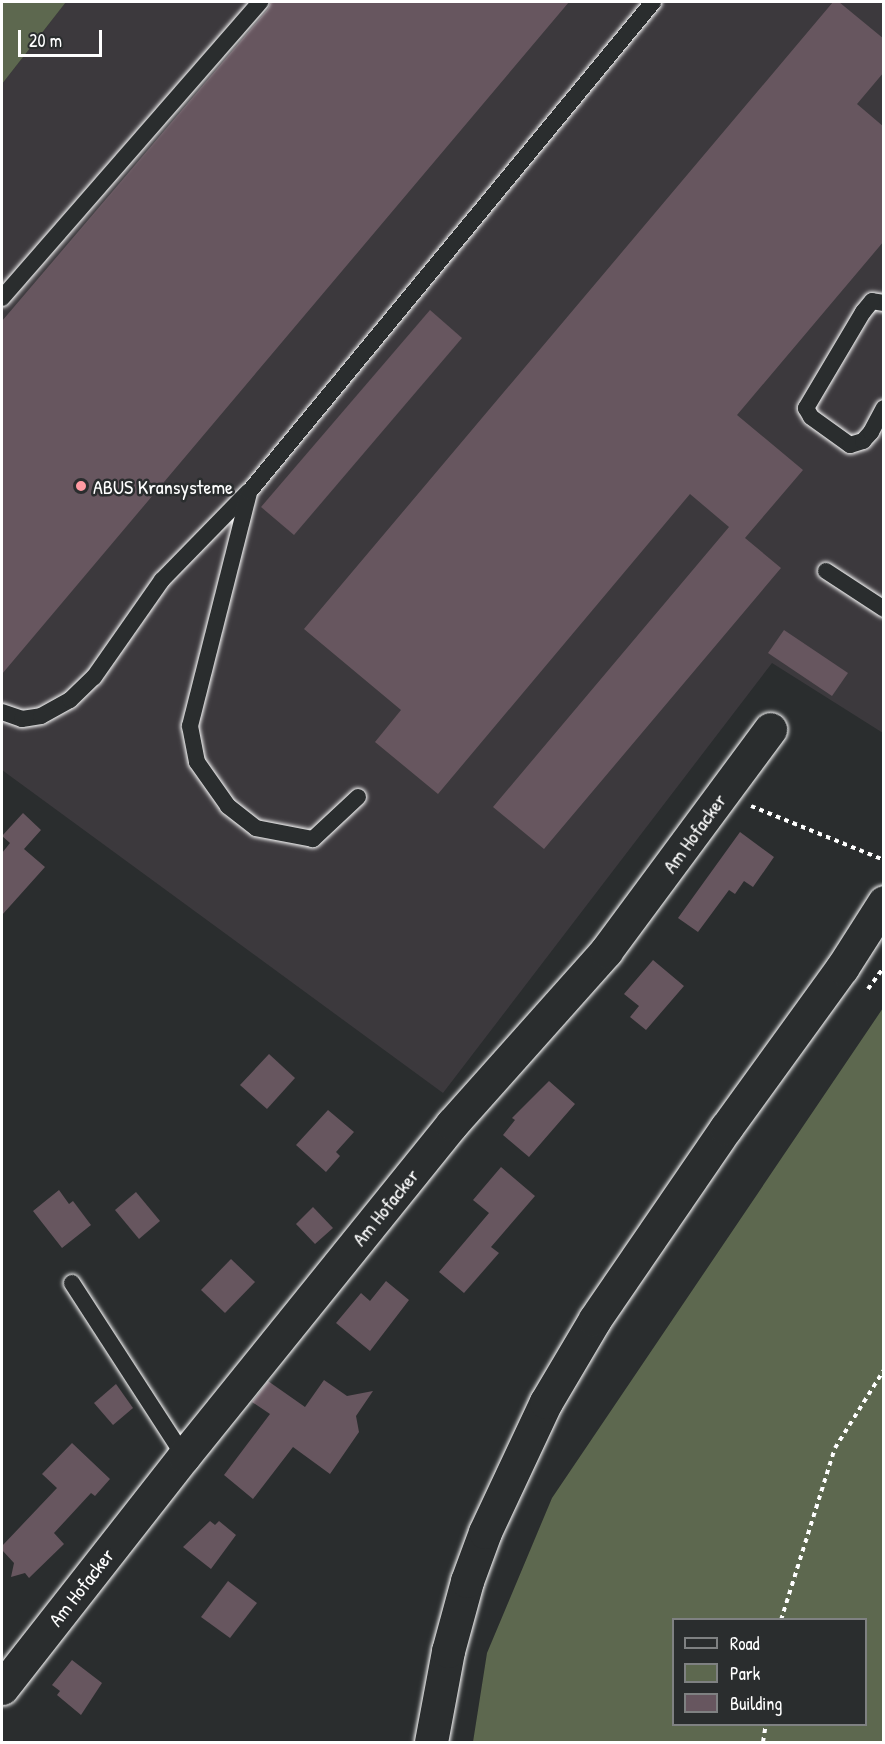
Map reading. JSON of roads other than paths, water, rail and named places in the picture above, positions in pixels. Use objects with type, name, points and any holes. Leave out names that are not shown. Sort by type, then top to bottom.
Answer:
[{"type":"street","name":"Am Hofacker","points":[[2,1688],[184,1455],[452,1124],[606,951],[770,729]]},
{"type":"street","points":[[431,1743],[448,1651],[467,1581],[490,1521],[546,1402],[602,1309],[726,1128],[842,968],[884,902]]},
{"type":"lane","points":[[2,298],[260,2]]},
{"type":"lane","points":[[2,712],[22,718],[41,716],[70,700],[94,677],[162,580],[249,492],[653,2]]},
{"type":"lane","points":[[884,303],[872,301],[863,312],[806,408],[811,417],[850,445],[863,441],[872,432],[884,408]]},
{"type":"lane","points":[[249,492],[190,726],[197,762],[228,806],[256,828],[313,839],[358,797]]},
{"type":"lane","points":[[826,571],[884,609]]},
{"type":"lane","points":[[72,1284],[184,1455]]},
{"type":"place","name":"ABUS Kransysteme","points":[[81,486]]}]
